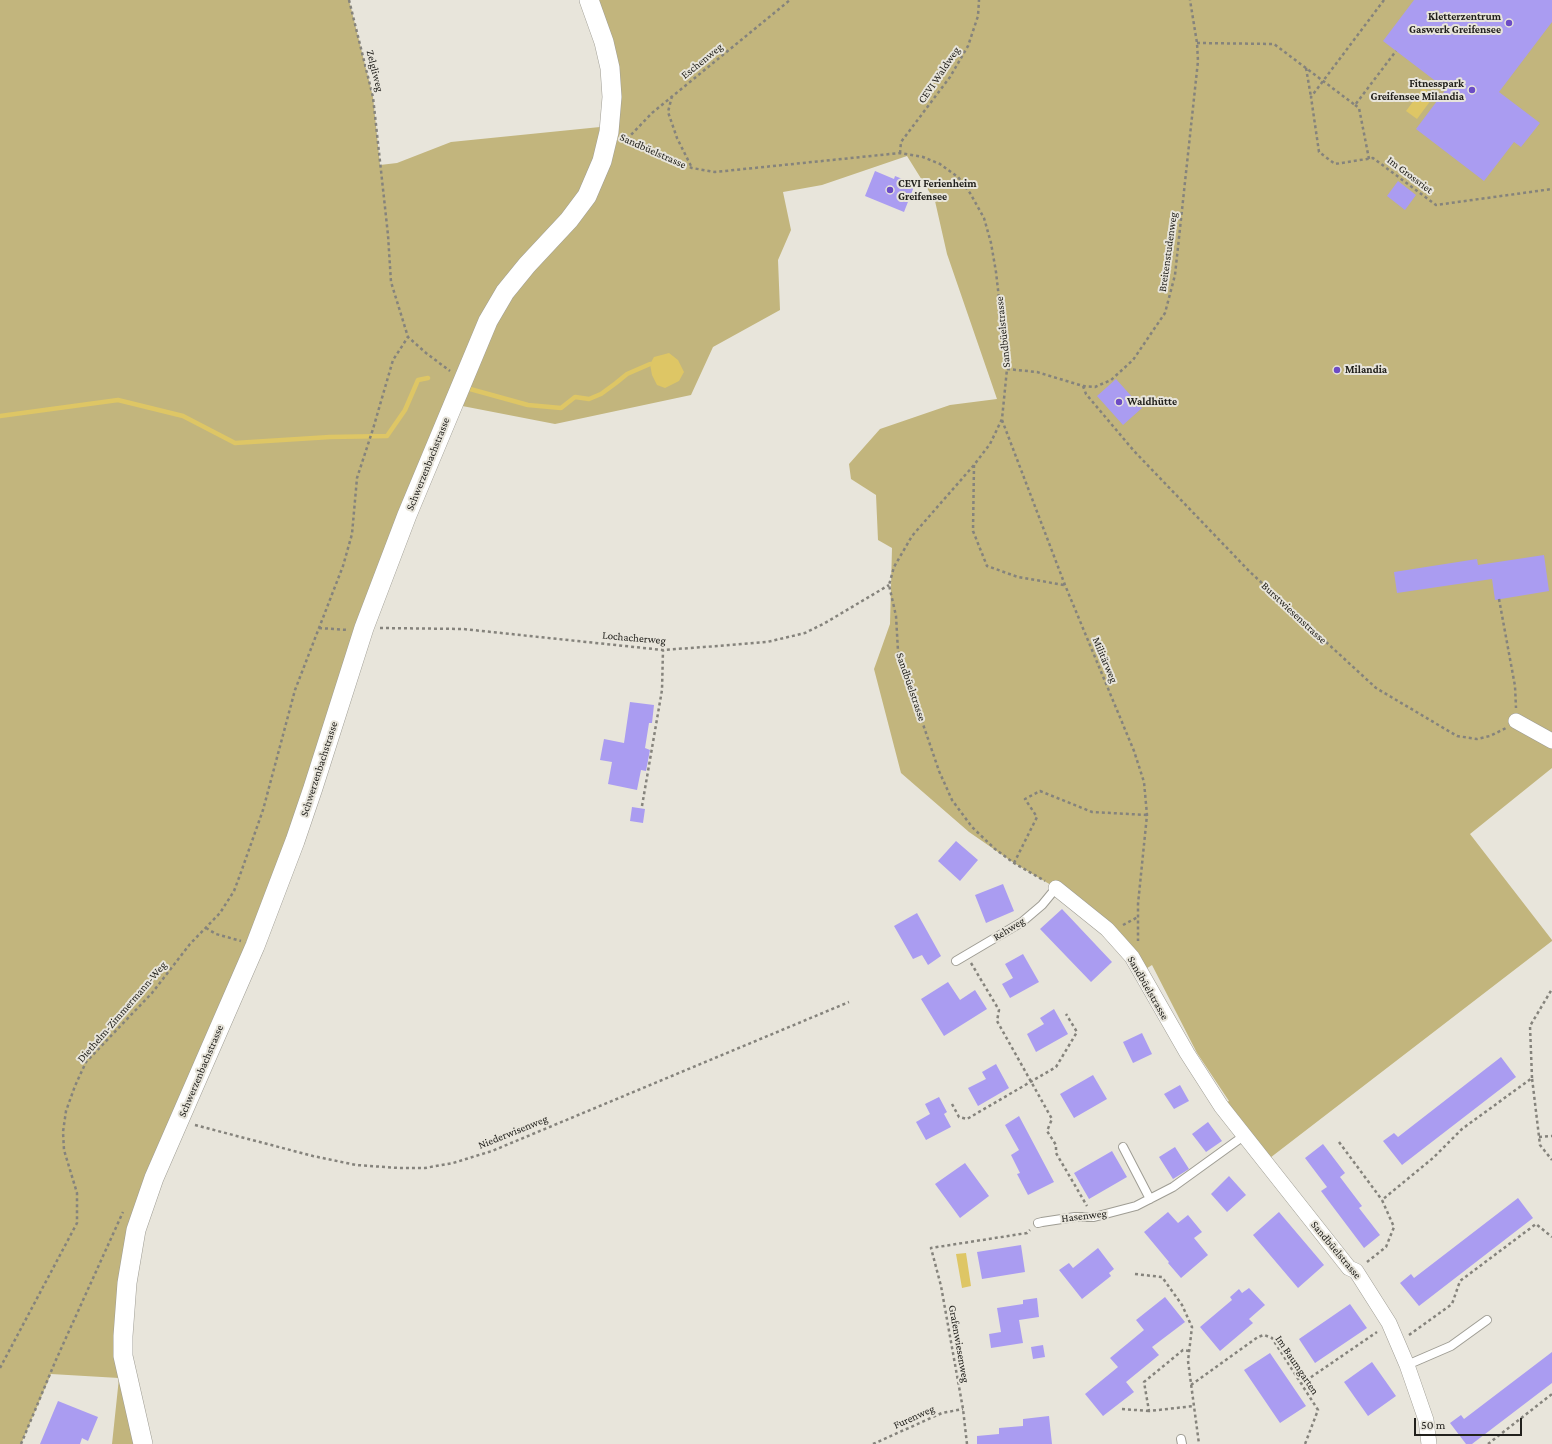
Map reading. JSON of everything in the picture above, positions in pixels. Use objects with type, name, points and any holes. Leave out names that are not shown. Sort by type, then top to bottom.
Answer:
[{"type":"street","name":"Schwerzenbachstrasse","points":[[143,1444],[123,1356],[127,1283],[136,1230],[154,1178],[255,946],[292,848],[313,788],[354,627],[407,515],[488,321],[505,292],[527,265],[569,220],[587,196],[602,161],[610,129],[612,98],[610,68],[604,42],[589,0]]},
{"type":"street","points":[[1516,721],[1552,741]]},
{"type":"street","name":"Sandbüelstrasse","points":[[1056,888],[1107,929],[1132,957],[1187,1053],[1221,1106],[1349,1268],[1356,1271],[1389,1323],[1407,1365],[1426,1420],[1429,1444]]},
{"type":"lane","name":"Rehweg","points":[[956,961],[1022,922],[1042,905],[1056,888]]},
{"type":"lane","name":"Hasenweg","points":[[1038,1223],[1075,1216],[1094,1217],[1136,1206],[1172,1187],[1245,1135]]},
{"type":"lane","points":[[1123,1147],[1150,1199]]},
{"type":"lane","points":[[1407,1365],[1451,1346],[1487,1320]]},
{"type":"path","name":"Zelgliweg","points":[[349,0],[373,97],[388,235],[391,282],[408,337]]},
{"type":"path","name":"Eschenweg","points":[[627,139],[652,113],[790,0]]},
{"type":"path","name":"CEVI Waldweg","points":[[900,153],[901,142],[950,77],[968,46],[978,16],[979,0]]},
{"type":"path","name":"Breitenstudenweg","points":[[1007,369],[1037,372],[1083,386],[1096,386],[1111,380],[1133,360],[1165,312],[1175,275],[1198,61],[1197,43],[1190,0]]},
{"type":"path","points":[[1311,97],[1384,0]]},
{"type":"path","points":[[1197,43],[1274,44],[1359,108],[1369,159]]},
{"type":"path","points":[[1355,105],[1396,51]]},
{"type":"path","name":"Im Grossriet","points":[[1306,68],[1319,152],[1335,164],[1373,158],[1436,205],[1552,189]]},
{"type":"path","points":[[672,96],[668,112],[677,138],[692,168]]},
{"type":"path","name":"Sandbüelstrasse","points":[[610,129],[627,139],[671,160],[692,168],[715,172],[900,153],[923,157],[940,164],[958,177],[970,193],[984,218],[991,243],[996,272],[1007,369],[1002,419],[990,444],[974,465],[912,536],[894,567],[889,585],[896,616],[898,651],[939,770],[952,800],[972,827],[995,849],[1014,863],[1056,888]]},
{"type":"path","points":[[408,337],[426,353],[463,379]]},
{"type":"path","name":"Diethelm-Zimmermann-Weg","points":[[0,1368],[77,1223],[77,1193],[64,1150],[63,1132],[66,1111],[86,1062],[152,993],[190,944],[220,913],[234,891],[265,802],[295,690],[342,566],[352,534],[356,478],[373,429],[393,360],[408,337]]},
{"type":"path","name":"Burstwiesenstrasse","points":[[1083,386],[1086,394],[1134,451],[1250,572],[1376,688],[1457,736],[1477,739],[1490,736],[1516,721]]},
{"type":"path","name":"Militärweg","points":[[1002,419],[1065,585],[1134,751],[1144,782],[1147,814],[1138,917]]},
{"type":"path","points":[[974,465],[973,531],[987,566],[1018,577],[1065,585]]},
{"type":"path","name":"Lochacherweg","points":[[319,628],[354,627],[463,629],[663,650],[767,642],[804,633],[825,623],[889,585]]},
{"type":"path","points":[[1499,599],[1515,686],[1516,721]]},
{"type":"path","points":[[346,638],[354,627]]},
{"type":"path","points":[[642,806],[662,690],[663,650]]},
{"type":"path","points":[[1014,863],[1038,817],[1025,798],[1040,791],[1092,812],[1147,814]]},
{"type":"path","points":[[206,928],[216,934],[242,941],[238,948]]},
{"type":"path","points":[[966,955],[999,1010],[997,1021],[1052,1119],[1047,1130],[1056,1145],[1056,1154],[1094,1217]]},
{"type":"path","points":[[1552,989],[1530,1026],[1532,1078],[1540,1145],[1552,1160]]},
{"type":"path","name":"Niederwisenweg","points":[[179,1121],[313,1156],[356,1164],[399,1168],[425,1168],[453,1163],[492,1151],[849,1002]]},
{"type":"path","points":[[952,1104],[959,1117],[967,1119],[1056,1067],[1077,1032],[1066,1014]]},
{"type":"path","points":[[1382,1200],[1433,1158],[1462,1129],[1532,1078]]},
{"type":"path","points":[[1539,1137],[1552,1136]]},
{"type":"path","points":[[1339,1142],[1382,1200],[1394,1226],[1386,1247],[1356,1271]]},
{"type":"path","points":[[21,1444],[55,1362],[126,1206]]},
{"type":"path","name":"Grafenwiesenweg","points":[[967,1444],[963,1409],[941,1286],[931,1248],[1027,1233],[1038,1223]]},
{"type":"path","points":[[1397,1344],[1452,1304],[1460,1281],[1536,1224],[1552,1237]]},
{"type":"path","points":[[1135,1274],[1162,1277],[1182,1305],[1192,1327],[1188,1361],[1199,1444]]},
{"type":"path","points":[[1301,1384],[1389,1323]]},
{"type":"path","name":"Im Baumgarten","points":[[1191,1385],[1258,1337],[1264,1335],[1272,1338],[1318,1410],[1305,1444]]},
{"type":"path","points":[[1149,1411],[1144,1382],[1183,1350],[1189,1351]]},
{"type":"path","points":[[1488,1444],[1552,1394]]},
{"type":"path","points":[[1122,1409],[1149,1411],[1194,1406]]},
{"type":"path","name":"Furenweg","points":[[873,1444],[942,1413],[963,1409]]},
{"type":"shaded area","points":[[0,0],[349,0],[373,97],[380,165],[397,163],[451,142],[610,126],[610,68],[588,0],[1552,0],[1552,768],[1470,834],[1552,941],[1266,1161],[1221,1106],[1229,1101],[1197,1053],[1152,965],[1141,972],[1056,888],[1014,863],[969,832],[901,773],[874,669],[890,624],[892,548],[878,540],[876,495],[851,479],[849,464],[880,429],[950,405],[997,399],[947,254],[935,201],[907,156],[822,185],[783,192],[791,230],[778,260],[780,310],[713,347],[691,395],[555,424],[452,404],[295,841],[154,1178],[123,1336],[143,1444],[112,1444],[119,1378],[51,1374],[21,1444],[0,1444]]},
{"type":"shaded area","points":[[1423,88],[1434,96],[1417,119],[1406,111]]},
{"type":"shaded area","points":[[669,353],[678,360],[684,372],[679,381],[665,388],[657,385],[652,375],[650,364],[654,357]]},
{"type":"shaded area","points":[[966,1253],[971,1286],[962,1288],[956,1254]]},
{"type":"building","points":[[1414,0],[1552,0],[1552,22],[1499,92],[1540,123],[1521,147],[1514,142],[1484,181],[1416,129],[1446,89],[1383,41]]},
{"type":"building","name":"CEVI Ferienheim Greifensee","points":[[875,171],[894,179],[895,176],[915,184],[904,212],[865,196]]},
{"type":"building","points":[[1398,181],[1416,195],[1405,210],[1387,196]]},
{"type":"building","name":"Waldhütte","points":[[1116,379],[1142,408],[1123,425],[1097,396]]},
{"type":"building","points":[[1544,555],[1549,591],[1495,600],[1492,579],[1397,593],[1394,572],[1477,559],[1478,565]]},
{"type":"building","points":[[630,702],[654,705],[652,723],[649,723],[645,748],[650,750],[646,771],[641,770],[637,790],[608,784],[612,762],[600,760],[604,739],[624,743]]},
{"type":"building","points":[[632,807],[645,809],[643,823],[630,821]]},
{"type":"building","points":[[956,841],[978,860],[960,881],[938,861]]},
{"type":"building","points":[[1003,884],[1014,911],[986,923],[975,895]]},
{"type":"building","points":[[1062,909],[1112,962],[1091,982],[1040,929]]},
{"type":"building","points":[[917,913],[941,956],[928,965],[922,955],[913,959],[894,926]]},
{"type":"building","points":[[1023,954],[1039,982],[1010,998],[1002,984],[1013,978],[1005,964]]},
{"type":"building","points":[[948,982],[960,1000],[975,990],[987,1009],[944,1036],[921,999]]},
{"type":"building","points":[[1054,1009],[1068,1034],[1036,1052],[1027,1034],[1044,1024],[1040,1018]]},
{"type":"building","points":[[1142,1033],[1152,1054],[1133,1063],[1123,1042]]},
{"type":"building","points":[[1501,1057],[1516,1077],[1402,1165],[1383,1141],[1394,1133],[1398,1137]]},
{"type":"building","points":[[996,1064],[1009,1088],[978,1106],[968,1088],[986,1079],[982,1072]]},
{"type":"building","points":[[1093,1075],[1107,1099],[1074,1118],[1060,1094]]},
{"type":"building","points":[[1180,1085],[1189,1101],[1174,1109],[1164,1094]]},
{"type":"building","points":[[939,1097],[947,1112],[944,1114],[951,1127],[926,1140],[916,1122],[930,1114],[925,1104]]},
{"type":"building","points":[[1019,1116],[1054,1182],[1028,1195],[1017,1174],[1020,1173],[1011,1155],[1019,1150],[1005,1125]]},
{"type":"building","points":[[1208,1122],[1222,1141],[1206,1152],[1192,1134]]},
{"type":"building","points":[[1323,1144],[1345,1173],[1340,1177],[1362,1206],[1359,1208],[1380,1235],[1364,1248],[1321,1191],[1327,1187],[1305,1158]]},
{"type":"building","points":[[1175,1147],[1189,1169],[1173,1179],[1159,1157]]},
{"type":"building","points":[[1112,1151],[1127,1177],[1089,1199],[1074,1173]]},
{"type":"building","points":[[965,1163],[989,1196],[960,1218],[935,1184]]},
{"type":"building","points":[[1229,1176],[1246,1195],[1227,1212],[1211,1194]]},
{"type":"building","points":[[1518,1198],[1533,1218],[1419,1306],[1400,1283],[1411,1274],[1414,1278]]},
{"type":"building","points":[[1168,1212],[1178,1223],[1188,1215],[1202,1232],[1194,1238],[1208,1255],[1181,1278],[1144,1232]]},
{"type":"building","points":[[1279,1212],[1324,1265],[1298,1288],[1253,1235]]},
{"type":"building","points":[[1021,1245],[1025,1272],[982,1279],[977,1252]]},
{"type":"building","points":[[1098,1248],[1114,1269],[1109,1273],[1111,1276],[1082,1299],[1059,1270],[1069,1263],[1073,1268]]},
{"type":"building","points":[[1249,1288],[1265,1305],[1249,1319],[1253,1323],[1220,1351],[1200,1327],[1232,1300],[1230,1297],[1239,1289],[1242,1293]]},
{"type":"building","points":[[1165,1297],[1185,1322],[1152,1347],[1159,1355],[1126,1382],[1134,1392],[1103,1416],[1085,1394],[1118,1367],[1110,1358],[1144,1330],[1136,1320]]},
{"type":"building","points":[[1037,1298],[1039,1317],[1019,1320],[1023,1343],[991,1348],[989,1334],[1001,1332],[997,1308],[1023,1304],[1023,1300]]},
{"type":"building","points":[[1350,1304],[1367,1328],[1315,1363],[1299,1339]]},
{"type":"building","points":[[1043,1345],[1045,1357],[1033,1359],[1031,1347]]},
{"type":"building","points":[[1552,1352],[1552,1383],[1472,1444],[1466,1444],[1450,1423],[1461,1415],[1464,1419]]},
{"type":"building","points":[[1270,1353],[1306,1406],[1280,1423],[1244,1370]]},
{"type":"building","points":[[1372,1362],[1396,1396],[1368,1416],[1344,1382]]},
{"type":"building","points":[[58,1401],[98,1417],[88,1441],[82,1438],[80,1444],[40,1444]]},
{"type":"building","points":[[1049,1416],[1052,1444],[977,1444],[977,1436],[999,1434],[999,1428],[1023,1426],[1023,1419]]},
{"type":"waterway","points":[[470,389],[528,405],[561,408],[575,397],[589,399],[601,394],[627,374],[650,364]]},
{"type":"waterway","points":[[0,416],[118,400],[183,416],[235,443],[330,437],[387,436],[405,410],[418,380],[428,378]]},
{"type":"place","name":"Kletterzentrum Gaswerk Greifensee","points":[[1509,23]]},
{"type":"place","name":"Fitnesspark Greifensee Milandia","points":[[1472,90]]},
{"type":"place","name":"CEVI Ferienheim Greifensee","points":[[890,190]]},
{"type":"place","name":"Milandia","points":[[1337,370]]},
{"type":"place","name":"Waldhütte","points":[[1119,402]]}]
